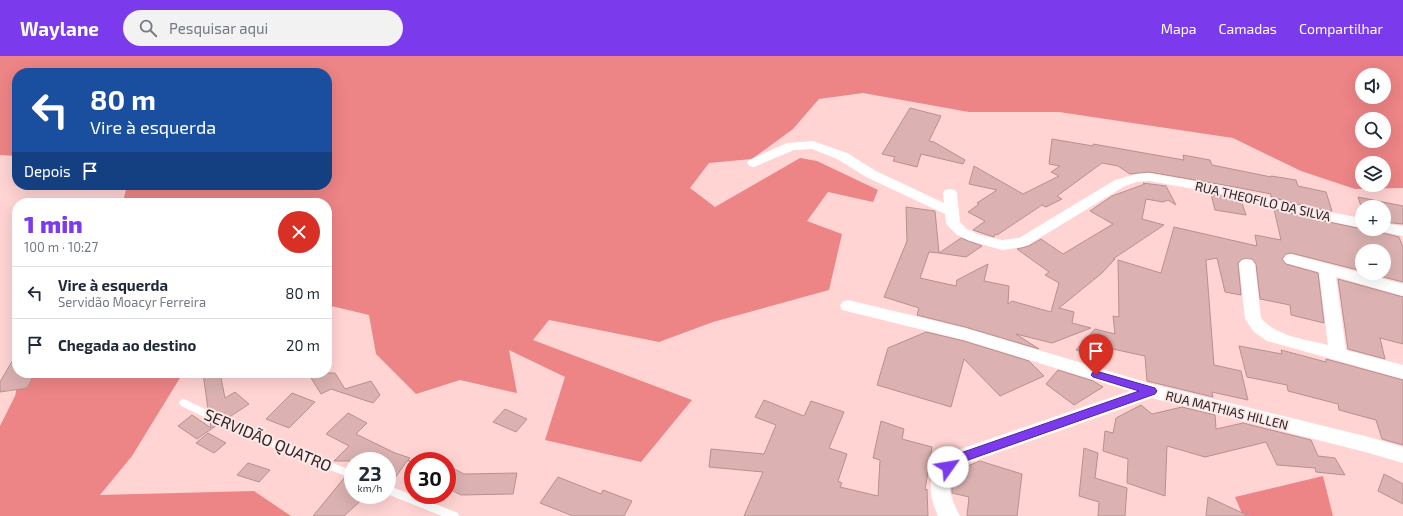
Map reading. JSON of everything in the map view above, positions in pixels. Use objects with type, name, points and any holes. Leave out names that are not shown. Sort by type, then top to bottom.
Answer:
[{"type":"street","points":[[754,163],[792,146],[813,145],[842,156],[872,174],[952,212]]},
{"type":"street","name":"RUA THEOFILO DA SILVA","points":[[950,194],[953,223],[962,232],[975,238],[1002,245],[1023,242],[1120,184],[1136,178],[1149,177],[1221,189],[1311,213],[1355,222]]},
{"type":"street","points":[[1391,229],[1403,231]]},
{"type":"street","points":[[1291,259],[1403,290]]},
{"type":"street","points":[[1247,264],[1253,319],[1260,328],[1273,337],[1403,372]]},
{"type":"street","points":[[1327,269],[1338,354]]},
{"type":"street","points":[[848,306],[964,334],[1152,391]]},
{"type":"street","name":"RUA MATHIAS HILLEN","points":[[948,516],[943,503],[940,488],[943,473],[953,460],[1152,391],[1403,455]]},
{"type":"lane","name":"SERVIDÃO QUATRO","points":[[184,403],[251,435],[344,471]]},
{"type":"lane","points":[[396,493],[454,516]]},
{"type":"shaded area","points":[[0,56],[1403,56],[1403,188],[1391,188],[1391,156],[1355,156],[1355,189],[1301,171],[1233,138],[1059,112],[969,112],[863,93],[819,99],[793,129],[752,159],[709,163],[690,188],[715,207],[800,158],[817,161],[878,190],[873,202],[828,192],[807,221],[842,234],[829,290],[713,322],[659,342],[549,320],[533,340],[692,400],[641,462],[545,440],[565,377],[509,350],[517,393],[460,380],[416,394],[376,354],[369,315],[332,306],[332,198],[124,198],[126,190],[332,190],[332,68],[12,68],[12,156],[0,155]]},
{"type":"shaded area","points":[[19,378],[180,378],[132,456],[100,495],[254,491],[291,516],[0,516],[0,426],[15,396]]},
{"type":"shaded area","points":[[1323,476],[1333,516],[1243,516],[1235,497]]},
{"type":"building","points":[[910,108],[941,116],[929,141],[934,142],[965,160],[963,164],[921,154],[917,167],[893,161],[895,157],[882,154]]},
{"type":"building","points":[[1052,139],[1093,146],[1093,144],[1184,160],[1183,155],[1210,160],[1212,165],[1271,177],[1296,180],[1298,186],[1326,192],[1332,211],[1307,207],[1271,197],[1271,194],[1235,187],[1149,172],[1130,174],[1118,166],[1102,163],[1057,196],[1062,199],[1046,207],[1042,205],[997,235],[995,234],[994,237],[973,230],[985,221],[968,212],[979,204],[977,203],[997,190],[969,184],[974,166],[1023,194],[1059,176],[1051,172],[1060,166],[1049,164]]},
{"type":"building","points":[[1143,183],[1166,186],[1176,205],[1168,200],[1163,202],[1146,199],[1142,219],[1164,225],[1113,259],[1115,259],[1102,273],[1059,308],[1074,312],[1072,323],[1091,328],[1052,343],[1016,334],[1039,349],[965,327],[917,315],[919,308],[884,297],[907,241],[906,207],[935,211],[939,253],[929,252],[920,278],[956,286],[957,280],[988,264],[984,281],[1009,286],[1008,304],[1012,301],[1051,312],[1059,283],[1045,275],[1049,272],[1017,249],[1029,246],[1041,239],[1063,254],[1113,224],[1090,211],[1112,196],[1145,184]]},
{"type":"building","points":[[1211,194],[1241,200],[1246,215],[1215,210]]},
{"type":"building","points":[[1358,197],[1373,200],[1359,200]]},
{"type":"building","points":[[1391,204],[1403,206],[1403,224],[1391,223]]},
{"type":"building","points":[[1274,209],[1355,228],[1355,236],[1391,235],[1399,237],[1403,247],[1403,282],[1391,279],[1391,244],[1355,244],[1355,269],[1291,253],[1286,254],[1282,259],[1286,264],[1318,273],[1324,323],[1291,315],[1290,305],[1260,299],[1256,264],[1252,259],[1242,259],[1238,263],[1241,295],[1225,292],[1217,258],[1206,260],[1214,365],[1241,371],[1248,400],[1212,392],[1213,397],[1147,381],[1145,356],[1108,348],[1107,358],[1076,350],[1095,329],[1115,334],[1113,316],[1119,317],[1118,260],[1161,273],[1174,227],[1257,246],[1255,235],[1281,240]]},
{"type":"building","points":[[961,238],[982,246],[966,257],[939,253]]},
{"type":"building","points":[[1338,279],[1403,297],[1403,344],[1380,338],[1385,359],[1348,349]]},
{"type":"building","points":[[926,332],[964,341],[1029,361],[1044,376],[1000,396],[964,359],[951,407],[877,385],[888,348]]},
{"type":"building","points":[[1239,346],[1282,354],[1281,350],[1326,362],[1326,359],[1403,380],[1403,445],[1382,439],[1376,420],[1339,410],[1338,404],[1288,391],[1287,385],[1247,377]]},
{"type":"building","points":[[12,362],[12,378],[32,378],[27,388],[0,392],[0,382]]},
{"type":"building","points":[[1058,370],[1093,381],[1103,387],[1074,405],[1046,384]]},
{"type":"building","points":[[332,373],[335,373],[345,389],[371,381],[380,395],[373,403],[331,389],[321,394],[311,378],[332,378]]},
{"type":"building","points":[[204,378],[221,378],[225,398],[235,392],[249,404],[228,418],[208,409]]},
{"type":"building","points":[[292,393],[315,402],[289,428],[266,419]]},
{"type":"building","points":[[764,400],[804,416],[811,401],[844,412],[829,448],[847,454],[838,481],[842,483],[840,487],[878,496],[880,460],[873,458],[881,421],[904,429],[902,439],[932,447],[925,490],[927,489],[928,516],[744,516],[763,472],[709,467],[711,449],[764,454],[776,425],[755,417]]},
{"type":"building","points":[[1141,405],[1152,414],[1182,407],[1215,415],[1216,429],[1243,423],[1311,440],[1318,456],[1335,458],[1345,475],[1316,472],[1315,468],[1277,465],[1266,442],[1205,457],[1167,446],[1165,496],[1127,483],[1128,459],[1103,451],[1105,431],[1113,433],[1116,418]]},
{"type":"building","points":[[505,409],[527,419],[516,432],[493,422]]},
{"type":"building","points":[[348,413],[367,423],[356,434],[393,452],[344,452],[344,461],[334,461],[349,446],[326,434]]},
{"type":"building","points":[[192,415],[211,428],[210,422],[217,425],[197,439],[178,426]]},
{"type":"building","points":[[208,433],[226,443],[214,453],[196,443]]},
{"type":"building","points":[[1084,448],[1098,453],[1095,478],[1127,488],[1125,516],[1098,516],[1099,502],[1079,496]]},
{"type":"building","points":[[396,453],[404,456],[404,465],[396,477]]},
{"type":"building","points":[[980,461],[1022,474],[1017,516],[967,516],[969,497],[952,493],[952,481],[958,470]]},
{"type":"building","points":[[248,463],[270,470],[259,482],[237,475]]},
{"type":"building","points":[[456,470],[464,474],[517,473],[513,494],[461,495],[456,492]]},
{"type":"building","points":[[1384,474],[1403,484],[1403,504],[1378,491]]},
{"type":"building","points":[[558,477],[601,494],[603,490],[632,501],[624,516],[573,516],[540,503]]},
{"type":"building","points":[[344,478],[344,504],[357,504],[344,516],[313,516]]},
{"type":"building","points":[[1208,497],[1249,516],[1206,516]]},
{"type":"route","points":[[948,467],[953,460],[1152,391],[1096,375]]}]
